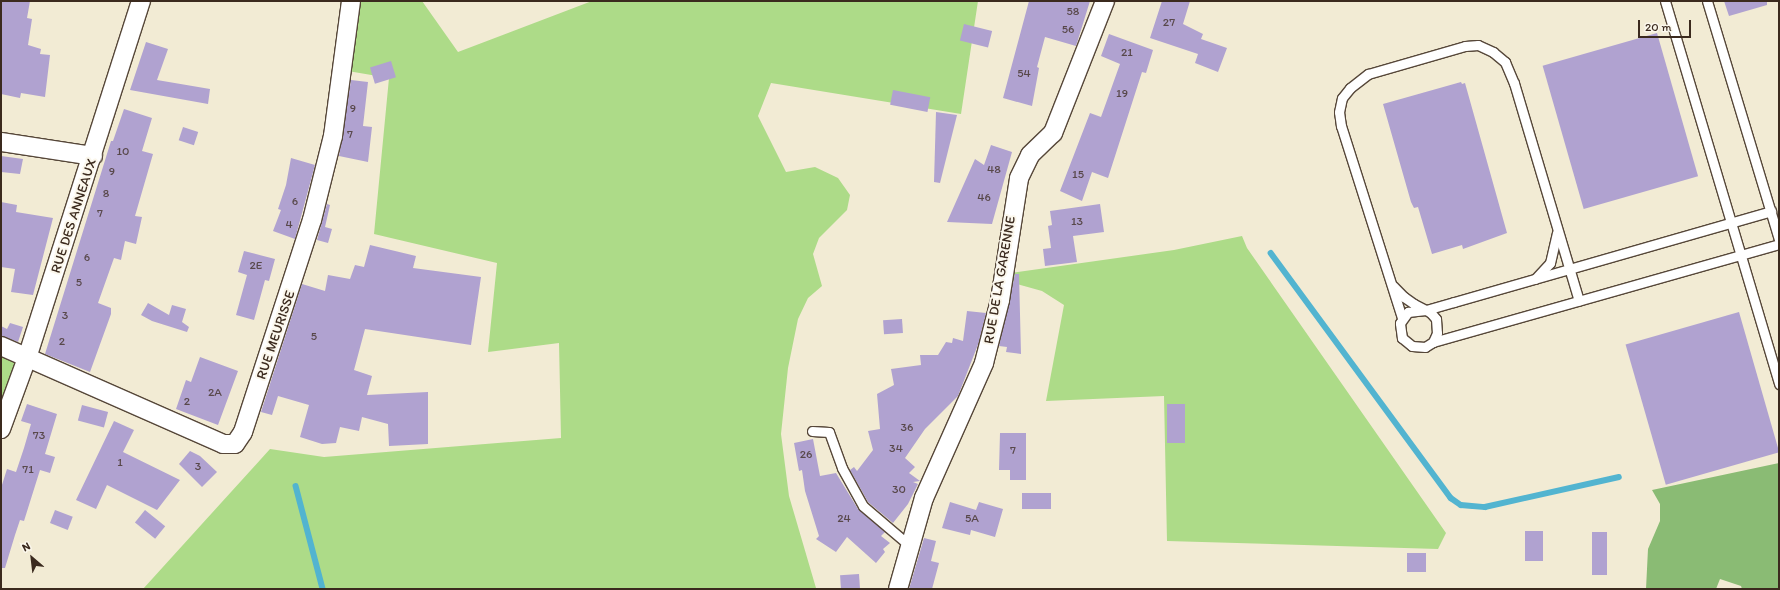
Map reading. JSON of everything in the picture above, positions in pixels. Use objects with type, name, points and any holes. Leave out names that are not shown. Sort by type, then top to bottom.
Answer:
[{"type":"street","name":"RUE DES ANNEAUX","points":[[1,429],[27,358],[142,1]]},
{"type":"street","name":"RUE MEURISSE","points":[[27,358],[223,444],[235,444],[243,432],[312,220],[333,136],[351,1]]},
{"type":"street","name":"RUE DE LA GARENNE","points":[[898,589],[924,498],[984,363],[1000,300],[1019,178],[1030,155],[1053,133],[1105,1]]},
{"type":"street","points":[[1,142],[93,156]]},
{"type":"street","points":[[1,346],[27,358]]},
{"type":"lane","points":[[1664,1],[1779,384]]},
{"type":"lane","points":[[1708,1],[1779,239]]},
{"type":"lane","points":[[1579,301],[1514,83],[1505,62],[1478,45],[1465,46],[1368,74],[1350,88],[1342,98],[1339,112],[1341,126],[1402,318],[1400,332],[1405,342],[1419,348],[1433,342],[1741,256],[1779,244]]},
{"type":"lane","points":[[1402,318],[1415,309],[1426,310],[1535,280],[1771,211]]},
{"type":"lane","points":[[1535,280],[1550,263],[1554,251],[1557,228]]},
{"type":"lane","points":[[1392,285],[1414,304],[1426,310],[1436,319],[1438,326],[1433,342]]},
{"type":"lane","points":[[812,431],[829,432],[842,468],[863,506],[910,546]]},
{"type":"green space","points":[[351,1],[422,1],[458,52],[592,1],[978,1],[961,114],[771,83],[758,116],[786,172],[815,167],[838,178],[850,195],[847,210],[819,238],[813,254],[822,286],[808,298],[798,319],[788,368],[781,434],[789,496],[816,588],[143,589],[270,449],[324,457],[561,438],[559,343],[488,352],[497,263],[374,234],[389,78],[342,70]]},
{"type":"green space","points":[[1242,236],[1247,248],[1446,533],[1438,549],[1167,541],[1164,396],[1046,401],[1064,305],[1042,291],[1003,280],[1003,274],[1174,250]]},
{"type":"green space","points":[[1,353],[18,361],[1,404]]},
{"type":"green space","points":[[1779,463],[1779,589],[1742,589],[1741,586],[1720,579],[1716,589],[1646,589],[1648,549],[1660,521],[1660,504],[1652,490]]},
{"type":"building","points":[[1,1],[30,1],[27,18],[32,19],[28,45],[41,49],[40,54],[50,55],[45,97],[21,93],[20,98],[1,94]]},
{"type":"building","points":[[1029,1],[1090,1],[1076,46],[1045,37],[1037,67],[1039,68],[1032,106],[1003,98]]},
{"type":"building","points":[[1162,1],[1190,1],[1183,24],[1203,34],[1201,39],[1227,48],[1218,72],[1195,63],[1198,54],[1150,38]]},
{"type":"building","points":[[1724,1],[1767,1],[1767,5],[1729,16]]},
{"type":"building","points":[[964,24],[992,31],[988,48],[960,40]]},
{"type":"building","points":[[1657,33],[1698,176],[1584,209],[1543,66]]},
{"type":"building","points":[[1109,34],[1153,50],[1146,73],[1142,72],[1108,178],[1092,172],[1082,201],[1060,191],[1090,113],[1101,117],[1120,64],[1101,56]]},
{"type":"building","points":[[146,42],[168,49],[157,80],[210,89],[208,104],[130,90]]},
{"type":"building","points":[[391,61],[396,77],[375,84],[370,67]]},
{"type":"building","points":[[351,80],[368,82],[363,126],[372,127],[368,162],[339,156]]},
{"type":"building","points":[[1461,82],[1462,84],[1465,83],[1507,233],[1463,249],[1462,245],[1432,254],[1418,207],[1414,208],[1411,202],[1383,104]]},
{"type":"building","points":[[893,90],[930,97],[927,112],[890,105]]},
{"type":"building","points":[[124,109],[152,118],[142,151],[153,154],[135,216],[142,217],[136,244],[125,241],[121,260],[114,258],[98,303],[111,308],[111,314],[90,372],[45,354],[111,141],[113,141]]},
{"type":"building","points":[[936,112],[957,115],[940,183],[934,182]]},
{"type":"building","points":[[183,127],[198,132],[194,145],[179,140]]},
{"type":"building","points":[[991,145],[1012,152],[992,224],[947,222],[975,159],[984,165]]},
{"type":"building","points":[[1,156],[23,159],[20,174],[1,172]]},
{"type":"building","points":[[291,158],[315,165],[295,239],[273,231],[281,210],[278,209],[286,185]]},
{"type":"building","points":[[1,202],[17,205],[16,212],[53,218],[33,295],[11,292],[15,269],[1,267]]},
{"type":"building","points":[[327,204],[330,205],[325,227],[332,229],[328,243],[317,240]]},
{"type":"building","points":[[1100,204],[1104,232],[1073,236],[1077,262],[1045,266],[1043,249],[1051,248],[1048,226],[1052,225],[1050,211]]},
{"type":"building","points":[[370,245],[416,256],[413,268],[481,277],[471,345],[365,329],[354,370],[372,376],[367,395],[428,392],[428,444],[389,446],[388,424],[362,417],[359,431],[340,427],[336,443],[322,444],[300,437],[309,405],[278,396],[272,415],[261,412],[302,284],[325,291],[328,275],[350,279],[355,265],[364,267]]},
{"type":"building","points":[[244,251],[275,259],[269,281],[265,280],[254,320],[236,315],[247,275],[238,272]]},
{"type":"building","points":[[1015,274],[1019,274],[1021,354],[1006,352],[1007,347],[999,346]]},
{"type":"building","points":[[148,303],[169,315],[172,305],[186,309],[182,322],[189,327],[187,332],[152,321],[141,315]]},
{"type":"building","points":[[967,311],[986,313],[979,342],[958,396],[925,429],[905,458],[915,467],[909,473],[920,481],[913,482],[918,484],[908,504],[893,523],[868,502],[850,470],[854,467],[857,471],[873,450],[868,431],[880,429],[877,394],[894,385],[891,369],[921,365],[920,355],[938,355],[946,342],[952,343],[953,338],[963,341]]},
{"type":"building","points":[[1739,312],[1779,452],[1666,485],[1626,345]]},
{"type":"building","points":[[902,319],[903,333],[884,334],[883,320]]},
{"type":"building","points":[[10,323],[23,327],[18,342],[1,336],[1,326],[7,329]]},
{"type":"building","points":[[200,357],[238,371],[218,425],[176,409],[186,380],[191,382]]},
{"type":"building","points":[[27,404],[57,414],[45,454],[55,457],[50,473],[40,470],[24,521],[20,520],[5,568],[1,568],[1,488],[7,469],[16,472],[24,448],[31,424],[21,421]]},
{"type":"building","points":[[1167,404],[1185,404],[1185,443],[1167,443]]},
{"type":"building","points":[[82,405],[108,412],[104,427],[78,420]]},
{"type":"building","points":[[114,421],[134,430],[123,452],[180,480],[157,510],[107,485],[96,509],[76,500]]},
{"type":"building","points":[[1000,433],[1026,433],[1026,480],[1010,480],[1010,470],[999,470]]},
{"type":"building","points":[[813,439],[820,476],[836,473],[858,509],[885,532],[881,536],[890,543],[883,549],[885,552],[876,563],[847,537],[836,552],[816,539],[819,536],[805,491],[802,470],[799,471],[794,443]]},
{"type":"building","points":[[190,451],[200,456],[217,472],[202,487],[179,464]]},
{"type":"building","points":[[1022,493],[1051,493],[1051,509],[1022,509]]},
{"type":"building","points":[[950,502],[976,510],[979,502],[1003,509],[995,537],[971,530],[970,535],[942,528]]},
{"type":"building","points":[[55,510],[73,517],[68,530],[50,523]]},
{"type":"building","points":[[145,510],[165,526],[155,539],[135,522]]},
{"type":"building","points":[[1525,531],[1543,531],[1543,561],[1525,561]]},
{"type":"building","points":[[1592,532],[1607,532],[1607,575],[1592,575]]},
{"type":"building","points":[[924,538],[936,541],[931,561],[939,563],[932,589],[909,589]]},
{"type":"building","points":[[1407,553],[1426,553],[1426,572],[1407,572]]},
{"type":"building","points":[[859,574],[860,589],[841,589],[840,575]]},
{"type":"waterway","points":[[1271,253],[1451,498],[1461,505],[1485,507],[1619,477]]},
{"type":"waterway","points":[[296,486],[323,589]]}]
